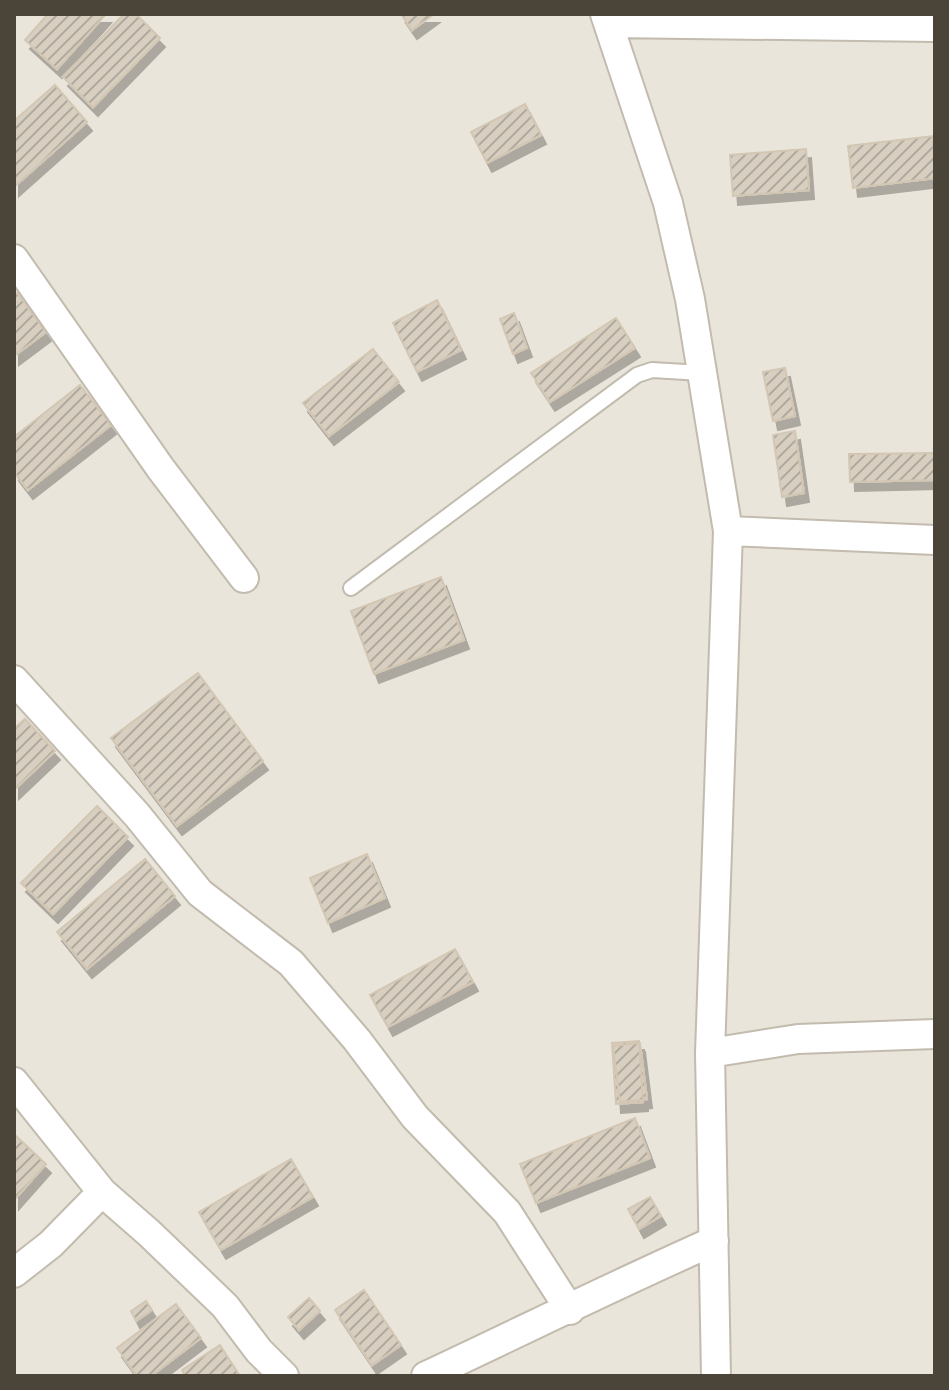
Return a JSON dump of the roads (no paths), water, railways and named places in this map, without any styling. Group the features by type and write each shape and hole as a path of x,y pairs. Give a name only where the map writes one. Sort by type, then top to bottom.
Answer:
{"street":[{"path":"716,1376 710,1053 728,531 690,299 668,203 608,18 935,27"},
{"path":"14,259 161,469 244,578"},
{"path":"728,531 935,540"},
{"path":"14,680 137,815 200,893 291,963 357,1040 415,1117 507,1212 570,1310"},
{"path":"710,1053 798,1039 935,1034"},
{"path":"14,1082 102,1192 225,1306 259,1351 284,1376"},
{"path":"14,1273 51,1244 102,1192"},
{"path":"426,1376 714,1241"}],"lane":[{"path":"351,588 637,375 652,370 702,373"}]}
